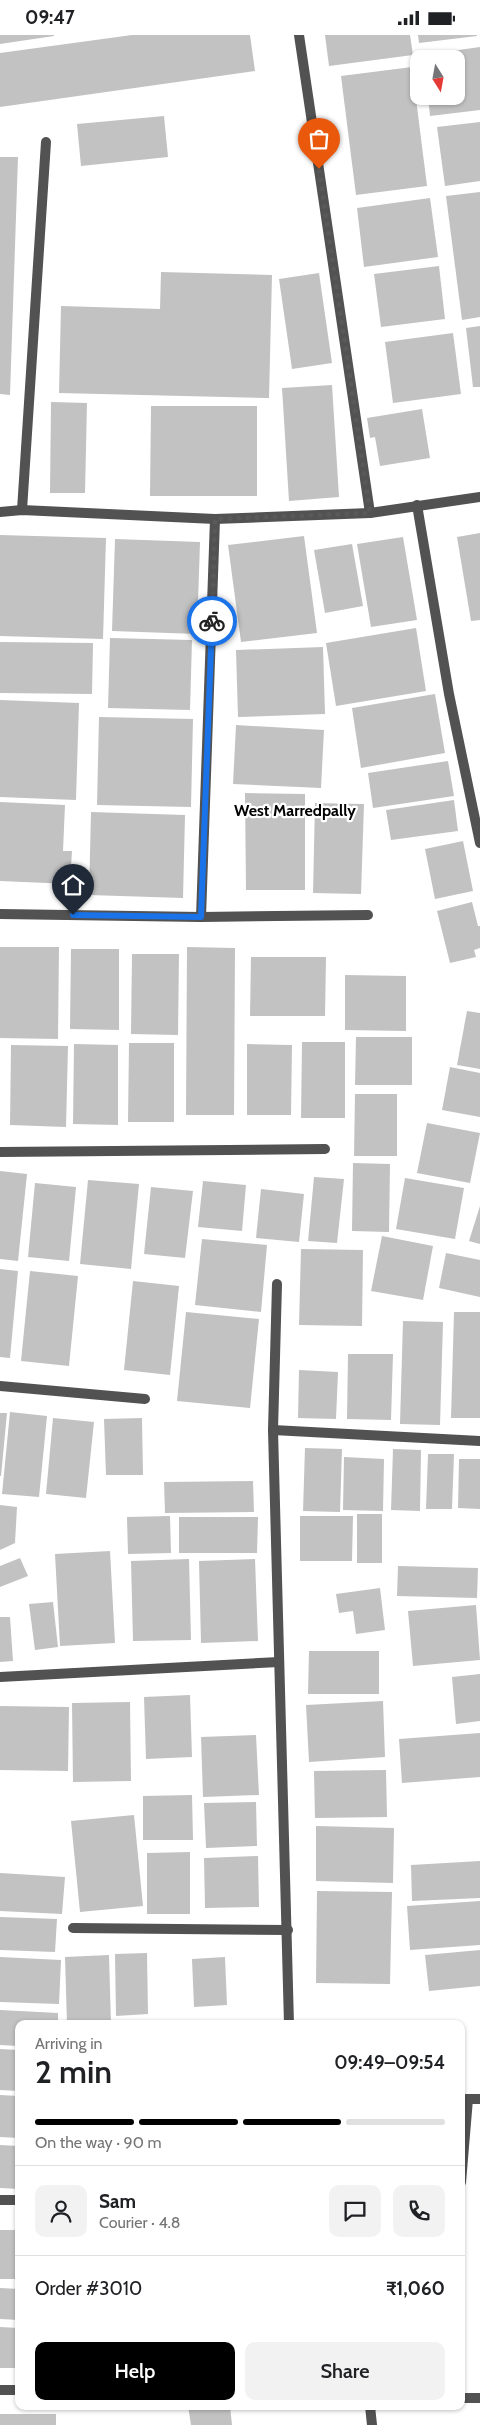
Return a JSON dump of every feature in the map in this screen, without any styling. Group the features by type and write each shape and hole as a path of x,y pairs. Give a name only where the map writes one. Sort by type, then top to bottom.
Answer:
{"street":[{"path":"299,35 370,513"},
{"path":"22,510 46,142"},
{"path":"0,511 22,510 215,519 370,513 480,497"},
{"path":"417,505 449,694 480,843"},
{"path":"201,917 215,519"},
{"path":"0,914 201,917 368,915"},
{"path":"0,1151 325,1149"},
{"path":"277,1284 273,1430 289,2020"},
{"path":"0,1386 144,1399"},
{"path":"273,1430 480,1441"},
{"path":"0,1677 278,1661"},
{"path":"73,1927 288,1930"},
{"path":"465,2099 480,2099"},
{"path":"0,2200 15,2201"},
{"path":"0,2390 15,2390"},
{"path":"465,2398 480,2398"},
{"path":"370,2410 372,2425"}],"building":[{"path":"0,35 54,35 54,36 0,44"},
{"path":"132,35 250,35 255,71 0,107 0,53"},
{"path":"325,35 410,35 412,50 410,50 410,55 329,66"},
{"path":"418,35 477,35 477,36 419,43"},
{"path":"480,47 480,110 430,116 429,105 465,105 465,50 459,50"},
{"path":"410,67 410,105 417,105 427,186 356,195 341,76"},
{"path":"164,116 168,157 81,166 77,124"},
{"path":"480,122 480,181 445,186 437,127"},
{"path":"0,157 18,157 10,395 0,394"},
{"path":"480,192 480,317 462,320 446,196"},
{"path":"430,198 438,257 364,267 357,208"},
{"path":"439,266 445,319 381,327 374,274"},
{"path":"161,272 272,275 269,398 59,393 61,306 160,309"},
{"path":"319,273 332,363 292,369 279,279"},
{"path":"480,326 480,387 473,387 466,328"},
{"path":"453,333 461,394 393,403 385,342"},
{"path":"332,385 339,497 289,501 282,388"},
{"path":"51,402 87,403 85,493 50,493"},
{"path":"151,406 257,406 257,496 150,496"},
{"path":"422,409 430,458 380,466 375,437 370,438 367,418"},
{"path":"480,533 480,620 471,621 457,537"},
{"path":"0,535 106,538 103,639 0,636"},
{"path":"304,536 317,633 241,642 228,545"},
{"path":"403,537 417,620 371,627 357,544"},
{"path":"115,539 200,542 197,634 112,631"},
{"path":"352,544 363,606 325,613 314,550"},
{"path":"416,628 426,691 336,706 326,643"},
{"path":"110,638 192,640 190,710 108,708"},
{"path":"0,642 93,643 92,694 0,693"},
{"path":"323,647 325,714 238,717 236,650"},
{"path":"435,694 445,753 361,768 352,708"},
{"path":"0,700 79,703 76,800 0,797"},
{"path":"99,717 193,719 191,807 97,805"},
{"path":"236,725 324,730 321,788 233,784"},
{"path":"448,761 454,796 373,808 368,773"},
{"path":"245,793 305,794 305,890 246,890"},
{"path":"454,800 458,831 391,840 386,810"},
{"path":"0,802 65,805 63,851 72,851 70,884 0,881"},
{"path":"315,803 364,804 361,894 313,893"},
{"path":"91,812 185,815 183,898 89,895"},
{"path":"463,841 473,891 435,899 425,849"},
{"path":"472,902 478,926 480,926 480,948 474,950 476,957 450,963 437,911"},
{"path":"0,947 59,947 58,1039 0,1038"},
{"path":"187,947 235,948 234,1115 186,1115"},
{"path":"71,949 119,949 119,1030 70,1029"},
{"path":"132,954 179,954 178,1035 131,1034"},
{"path":"251,957 326,957 325,1016 250,1016"},
{"path":"345,975 406,976 406,1031 345,1030"},
{"path":"467,1011 480,1013 480,1069 457,1065"},
{"path":"356,1037 412,1037 412,1085 355,1085"},
{"path":"302,1042 345,1042 345,1118 301,1118"},
{"path":"129,1043 174,1043 174,1122 128,1122"},
{"path":"74,1044 118,1045 118,1125 73,1124"},
{"path":"247,1044 292,1045 291,1115 247,1115"},
{"path":"11,1045 68,1046 66,1127 10,1125"},
{"path":"450,1067 480,1073 480,1117 442,1110"},
{"path":"355,1094 397,1094 397,1156 354,1156"},
{"path":"427,1123 480,1133 470,1183 417,1173"},
{"path":"353,1163 390,1164 389,1232 352,1231"},
{"path":"0,1171 27,1174 18,1261 0,1259"},
{"path":"314,1177 344,1179 337,1243 308,1241"},
{"path":"405,1178 464,1188 455,1239 396,1229"},
{"path":"88,1180 139,1184 131,1269 80,1264"},
{"path":"203,1181 246,1185 242,1231 198,1227"},
{"path":"35,1183 76,1187 69,1261 28,1257"},
{"path":"151,1187 193,1191 185,1258 144,1254"},
{"path":"261,1189 304,1194 299,1242 256,1238"},
{"path":"480,1206 480,1244 469,1241"},
{"path":"382,1236 433,1246 423,1300 371,1291"},
{"path":"202,1239 267,1245 261,1312 195,1305"},
{"path":"301,1249 363,1250 362,1326 299,1325"},
{"path":"446,1253 480,1260 480,1297 439,1288"},
{"path":"0,1269 18,1271 10,1358 0,1357"},
{"path":"30,1271 78,1276 69,1366 21,1361"},
{"path":"133,1281 179,1286 170,1375 124,1370"},
{"path":"186,1312 259,1319 250,1408 177,1401"},
{"path":"454,1312 480,1312 480,1418 451,1418"},
{"path":"403,1321 443,1322 440,1425 400,1424"},
{"path":"348,1354 393,1354 391,1420 347,1419"},
{"path":"299,1370 338,1372 336,1419 298,1418"},
{"path":"10,1412 47,1416 39,1497 2,1494"},
{"path":"0,1413 7,1413 1,1476 0,1476"},
{"path":"53,1418 94,1422 86,1498 46,1494"},
{"path":"142,1418 143,1475 106,1475 104,1419"},
{"path":"305,1448 342,1449 340,1512 303,1511"},
{"path":"393,1449 421,1450 420,1511 391,1510"},
{"path":"428,1454 454,1454 452,1509 426,1509"},
{"path":"344,1457 384,1459 383,1511 343,1510"},
{"path":"459,1459 480,1459 480,1509 458,1508"},
{"path":"253,1481 254,1512 165,1513 164,1482"},
{"path":"0,1505 17,1507 15,1543 0,1550"},
{"path":"357,1514 382,1514 382,1563 357,1563"},
{"path":"170,1516 171,1553 128,1554 127,1517"},
{"path":"300,1516 353,1516 352,1561 300,1561"},
{"path":"179,1517 258,1517 257,1553 179,1553"},
{"path":"110,1551 115,1643 60,1646 55,1554"},
{"path":"20,1558 28,1576 0,1587 0,1566"},
{"path":"189,1559 191,1640 133,1641 131,1561"},
{"path":"255,1559 258,1641 201,1643 199,1561"},
{"path":"398,1566 478,1568 477,1598 397,1596"},
{"path":"380,1588 385,1630 356,1634 353,1611 339,1613 336,1594"},
{"path":"53,1602 58,1647 35,1650 29,1604"},
{"path":"476,1605 480,1660 413,1666 408,1611"},
{"path":"0,1617 10,1617 13,1661 0,1662"},
{"path":"309,1651 379,1651 379,1694 308,1694"},
{"path":"480,1674 480,1721 456,1724 452,1677"},
{"path":"190,1695 192,1757 146,1759 144,1697"},
{"path":"383,1701 385,1757 309,1762 306,1705"},
{"path":"130,1702 131,1781 73,1782 72,1703"},
{"path":"0,1706 69,1707 68,1771 0,1770"},
{"path":"480,1733 480,1777 402,1783 399,1739"},
{"path":"256,1735 259,1795 203,1797 201,1737"},
{"path":"386,1770 387,1817 315,1818 314,1771"},
{"path":"192,1795 193,1840 143,1840 143,1796"},
{"path":"256,1802 257,1846 206,1848 204,1803"},
{"path":"134,1815 143,1906 80,1912 71,1821"},
{"path":"316,1826 394,1828 393,1883 316,1881"},
{"path":"190,1852 190,1914 147,1914 147,1853"},
{"path":"258,1856 259,1907 205,1908 204,1858"},
{"path":"480,1861 480,1898 412,1901 411,1865"},
{"path":"0,1873 65,1877 62,1914 0,1911"},
{"path":"317,1891 392,1892 390,1984 316,1983"},
{"path":"480,1901 480,1945 410,1950 407,1906"},
{"path":"0,1917 57,1919 55,1952 0,1950"},
{"path":"480,1950 480,1986 429,1991 425,1955"},
{"path":"147,1953 148,2014 116,2016 115,1954"},
{"path":"109,1955 111,2020 67,2020 65,1957"},
{"path":"0,1957 61,1960 59,2004 0,2002"},
{"path":"225,1957 227,2005 194,2007 192,1959"},
{"path":"0,2010 58,2013 58,2020 15,2020 15,2046 0,2045"},
{"path":"0,2049 15,2050 15,2091 0,2090"},
{"path":"0,2095 15,2096 15,2138 0,2137"},
{"path":"0,2145 15,2146 15,2189 0,2188"},
{"path":"0,2230 15,2230 15,2279 0,2279"},
{"path":"0,2288 15,2289 15,2320 0,2319"},
{"path":"0,2327 15,2328 15,2368 0,2368"},
{"path":"189,2410 230,2410 232,2425 191,2425"},
{"path":"0,2414 56,2414 56,2425 0,2425"}],"way so far":[{"path":"212,621 215,519 370,513 319,169"}],"district":[{"name":"West Marredpally","path":"295,810"}],"route":[{"path":"73,915 201,917 212,621"}]}
